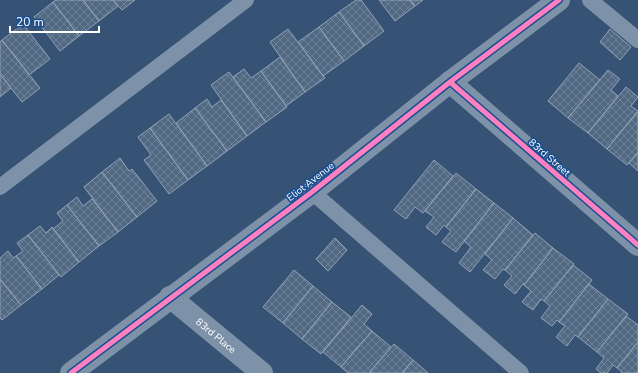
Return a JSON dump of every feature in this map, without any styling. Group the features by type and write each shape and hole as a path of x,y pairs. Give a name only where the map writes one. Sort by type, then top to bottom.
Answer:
{"street":[{"name":"Eliot Avenue","path":"71,373 170,297 312,192 450,82 559,0"},
{"name":"83rd Street","path":"450,82 638,245"},
{"name":"83rd Place","path":"170,297 262,373"}],"lane":[{"path":"0,187 246,0"},
{"path":"590,0 638,40"},
{"path":"312,192 521,373"}],"building":[{"path":"56,0 83,0 99,21 79,36 53,2"},
{"path":"83,0 113,0 118,6 99,21"},
{"path":"113,0 135,0 122,10"},
{"path":"356,0 361,0 384,31 364,46 339,12"},
{"path":"379,0 410,0 415,6 395,21"},
{"path":"410,0 423,0 415,6"},
{"path":"53,2 79,36 60,51 34,17"},
{"path":"339,12 364,46 344,61 319,27"},
{"path":"23,24 50,59 29,75 2,40"},
{"path":"319,27 344,61 323,76 298,42"},
{"path":"288,29 325,78 305,92 270,42"},
{"path":"610,29 631,47 620,60 600,42"},
{"path":"2,40 40,88 22,102 0,74 0,42"},
{"path":"280,57 305,92 286,106 261,71"},
{"path":"579,63 600,80 568,118 548,101"},
{"path":"244,69 251,78 261,71 287,107 266,122 233,77"},
{"path":"608,70 620,79 611,90 618,96 588,133 568,118"},
{"path":"229,72 266,122 247,136 211,85"},
{"path":"0,74 11,88 0,97"},
{"path":"626,87 638,97 631,106 638,111 607,149 588,133"},
{"path":"207,99 212,107 221,100 247,136 227,151 195,108"},
{"path":"195,108 227,151 207,166 176,123"},
{"path":"638,111 638,152 627,165 607,149"},
{"path":"169,114 207,166 188,180 150,128"},
{"path":"150,128 188,180 169,194 144,160 151,155 138,137"},
{"path":"638,152 638,171 629,163"},
{"path":"120,158 129,171 132,169 157,201 137,217 102,172"},
{"path":"434,160 453,176 423,213 415,207 406,219 394,210"},
{"path":"102,172 137,217 118,232 84,187"},
{"path":"456,173 476,189 446,227 444,225 436,235 426,227 434,217 425,211"},
{"path":"476,189 494,203 456,252 442,242 451,231 446,227"},
{"path":"77,197 83,206 92,199 118,232 99,246 67,205"},
{"path":"494,203 513,218 470,272 459,263 471,247 464,241"},
{"path":"67,205 99,246 79,262 53,229 63,221 57,213"},
{"path":"513,218 533,235 505,270 503,269 495,279 483,270 492,260 485,254"},
{"path":"40,226 46,233 52,227 79,262 61,277 28,235"},
{"path":"535,233 553,248 524,285 523,284 515,294 504,285 512,276 505,270"},
{"path":"28,235 59,275 42,289 16,256 23,251 17,243"},
{"path":"335,238 347,250 328,271 316,259"},
{"path":"553,248 574,264 544,301 541,299 533,310 522,302 531,291 524,285"},
{"path":"8,251 13,258 16,256 42,289 21,305 0,279 0,258"},
{"path":"573,265 592,280 559,322 557,320 552,326 541,318 550,306 544,301"},
{"path":"294,270 313,286 283,323 263,307"},
{"path":"0,279 21,305 2,320 0,318"},
{"path":"589,284 608,299 578,337 575,335 567,346 556,337 565,326 559,322"},
{"path":"313,286 332,302 302,339 283,323"},
{"path":"608,299 628,314 597,352 578,337"},
{"path":"332,302 351,317 321,354 302,339"},
{"path":"362,305 372,314 364,324 372,331 341,367 323,352"},
{"path":"626,316 638,325 638,342 617,368 613,365 607,373 601,373 596,369 604,358 597,352"},
{"path":"372,331 391,347 369,373 348,373 341,367"},
{"path":"638,342 638,373 621,373 622,372 617,368"},
{"path":"394,344 413,360 402,373 369,373"},
{"path":"413,360 428,373 402,373"}],"cycle path":[{"path":"71,373 312,192 450,82 559,0"},
{"path":"450,82 638,245"}]}
